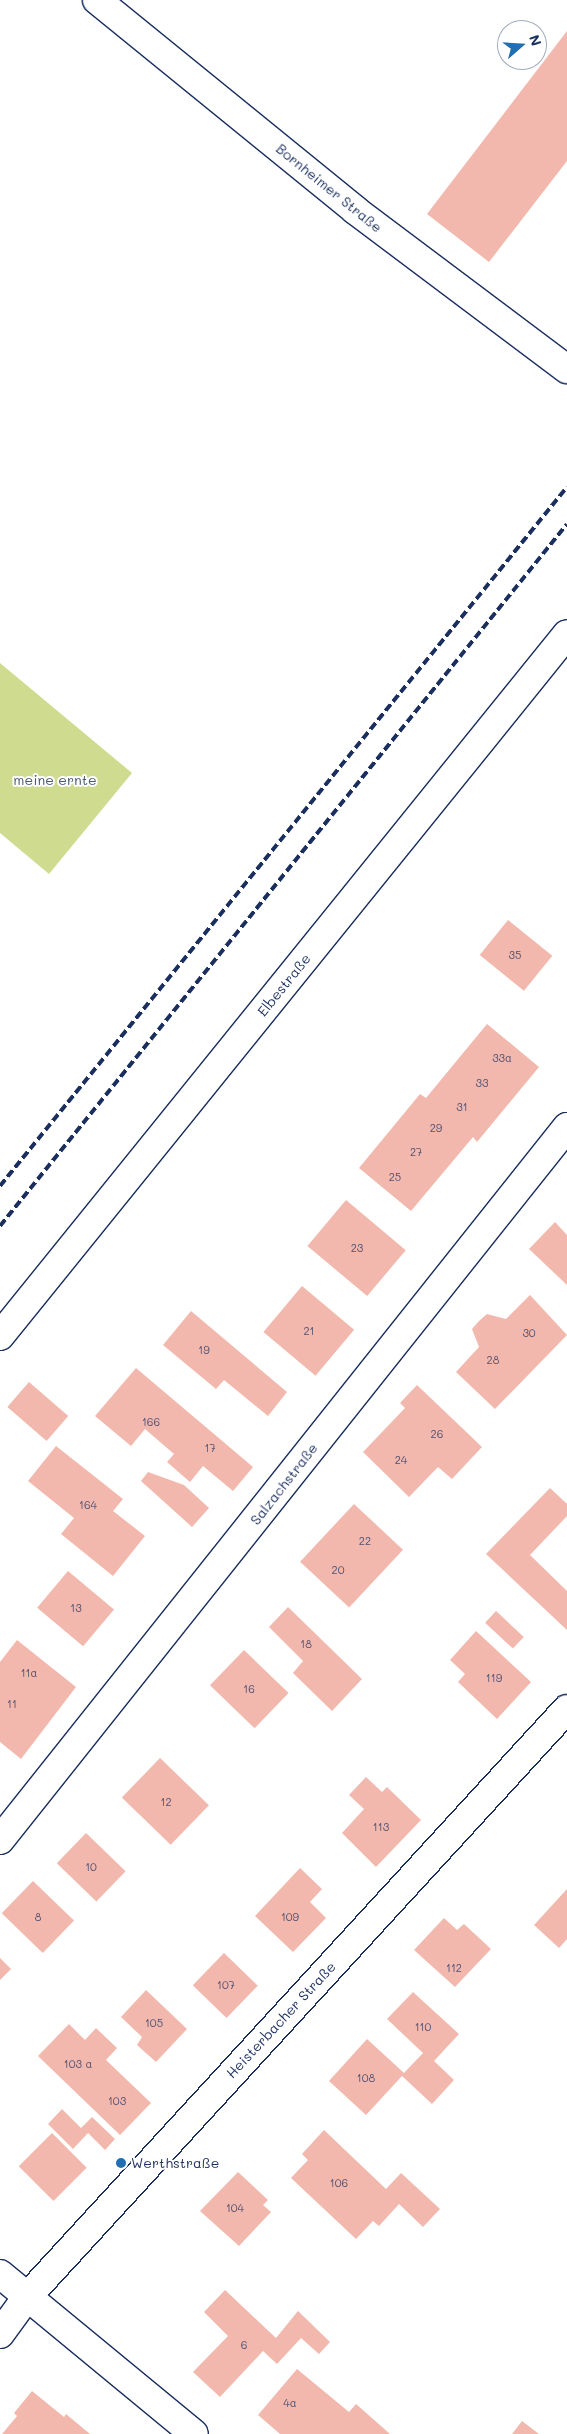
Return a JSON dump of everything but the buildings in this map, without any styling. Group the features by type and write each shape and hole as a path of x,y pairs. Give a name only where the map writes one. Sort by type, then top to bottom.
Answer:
{"street":[{"name":"Bornheimer Straße","path":"97,0 355,210 567,369"},
{"name":"Elbestraße","path":"0,1336 567,634"},
{"name":"Salzachstraße","path":"0,1840 567,1127"},
{"name":"Heisterbacher Straße","path":"0,2334 27,2297 567,1709"},
{"path":"0,2274 194,2434"}],"green space":[{"name":"meine ernte","path":"0,663 132,773 49,874 0,833"}],"railway":[{"path":"0,1186 567,487"},
{"path":"0,1226 567,524"}],"place":[{"name":"Werthstraße","path":"121,2163"}]}
